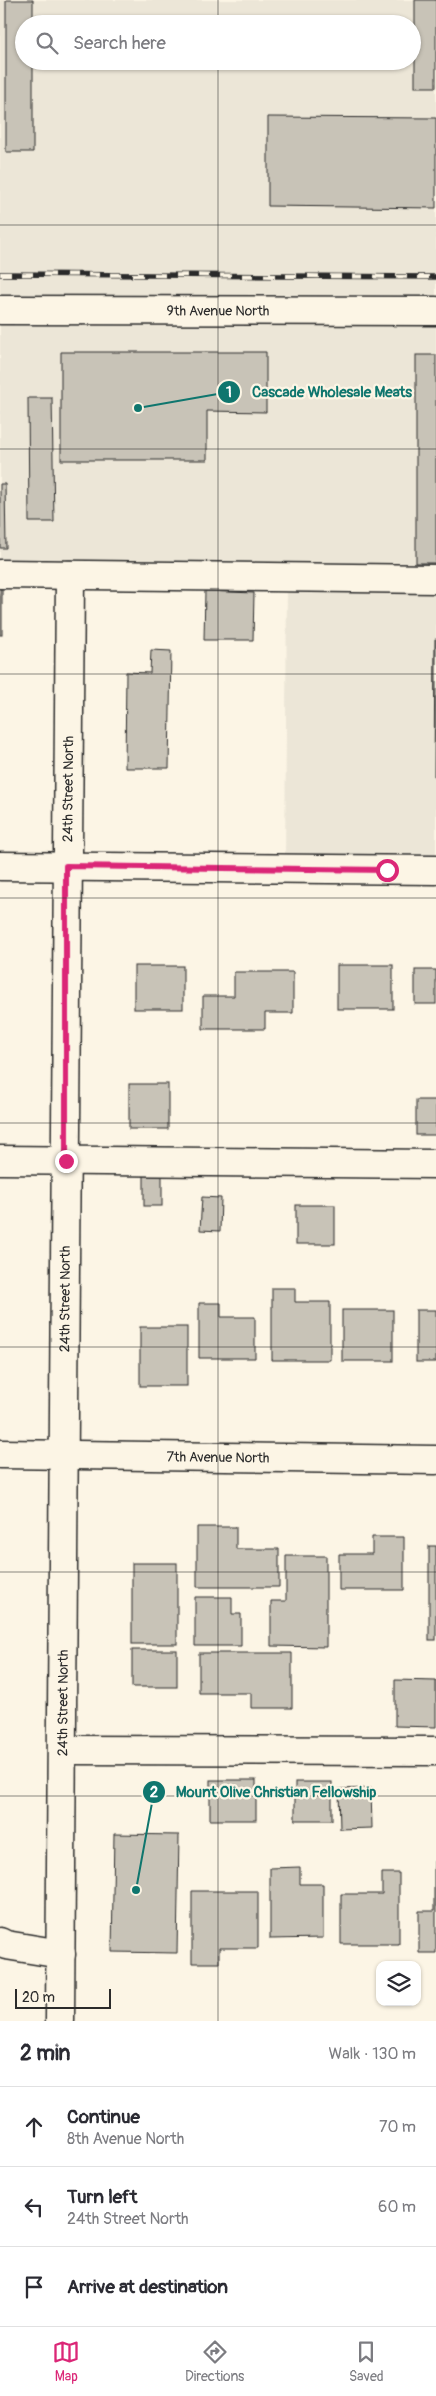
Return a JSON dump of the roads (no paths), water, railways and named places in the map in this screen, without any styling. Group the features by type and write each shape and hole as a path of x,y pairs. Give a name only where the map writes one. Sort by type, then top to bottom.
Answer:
{"street":[{"name":"9th Avenue North","path":"0,310 436,311"},
{"path":"0,574 436,579"},
{"name":"24th Street North","path":"60,2021 66,1454 66,866 70,575"},
{"path":"0,866 436,870"},
{"path":"0,1160 436,1164"},
{"name":"7th Avenue North","path":"0,1454 436,1460"},
{"path":"63,1750 436,1751"},
{"path":"0,1942 60,1954"}],"railway":[{"path":"0,274 436,277"}],"place":[{"name":"Cascade Wholesale Meats","path":"138,408"},
{"name":"Mount Olive Christian Fellowship","path":"136,1890"}]}
